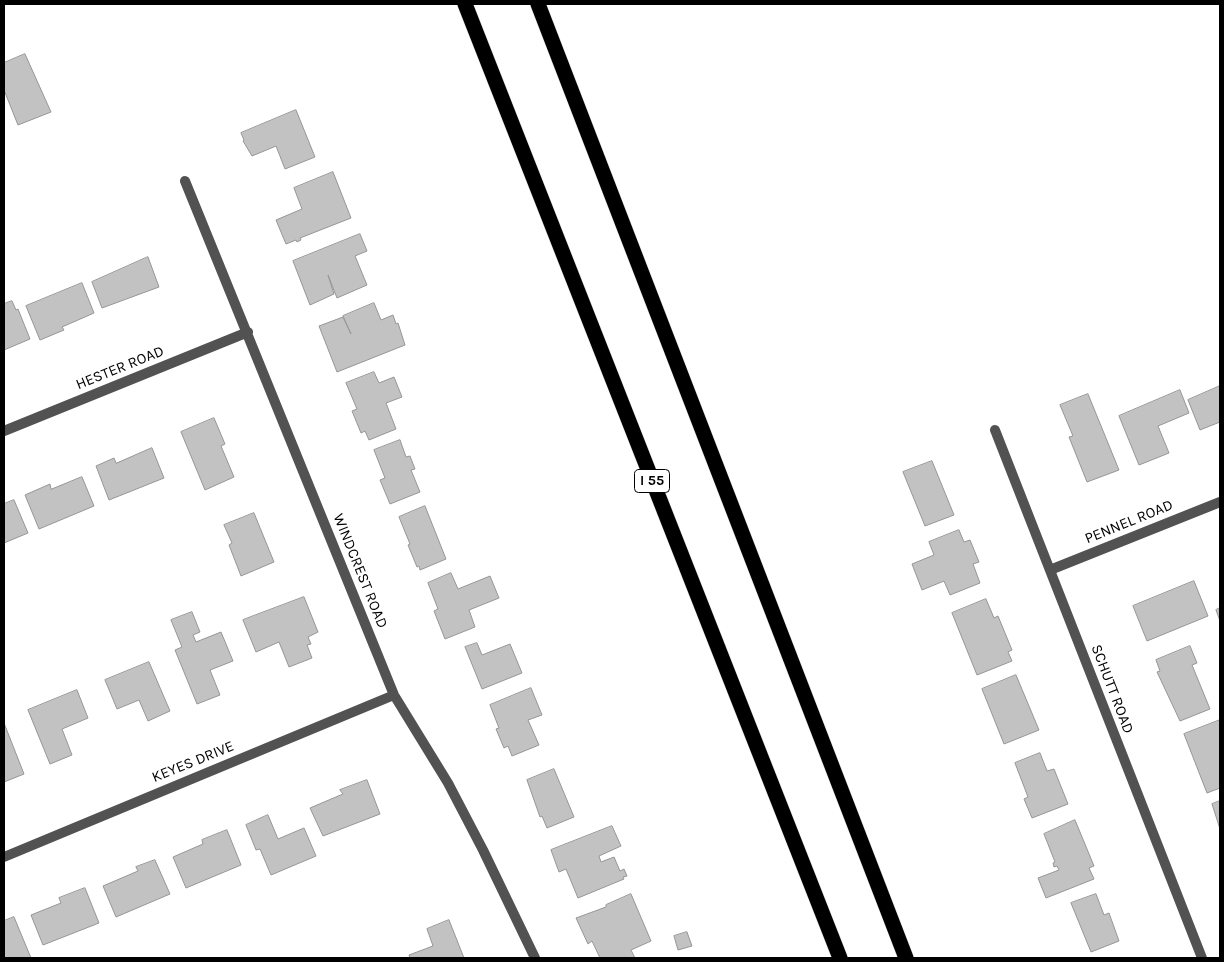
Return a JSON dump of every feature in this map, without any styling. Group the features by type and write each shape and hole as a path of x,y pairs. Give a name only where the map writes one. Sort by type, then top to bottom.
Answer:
{"highway":[{"name":"I 55","path":"464,4 840,958"},
{"path":"538,4 906,958"}],"street":[{"name":"WINDCREST ROAD","path":"184,181 248,332 394,695 448,783 483,850 535,958"},
{"name":"HESTER ROAD","path":"4,431 248,332"},
{"name":"SCHUTT ROAD","path":"995,430 1202,958"},
{"name":"PENNEL ROAD","path":"1050,570 1220,502"},
{"name":"KEYES DRIVE","path":"4,857 394,695"}],"building":[{"path":"25,54 51,112 18,125 4,90 4,63"},
{"path":"296,110 315,157 285,169 276,146 252,156 243,141 241,133"},
{"path":"333,172 351,218 300,238 301,240 297,242 296,240 286,244 276,220 302,209 294,188"},
{"path":"360,234 367,251 355,256 367,285 337,298 328,275 334,294 310,305 293,261"},
{"path":"148,257 159,287 102,308 92,282"},
{"path":"82,283 94,313 62,327 64,330 40,340 26,306"},
{"path":"12,301 16,310 18,309 30,339 4,350 4,304"},
{"path":"374,303 381,320 393,315 396,324 398,323 405,345 337,372 319,326 343,317 351,334 343,316"},
{"path":"374,372 379,383 394,377 402,397 386,403 396,429 369,440 365,431 361,433 352,411 357,409 346,383"},
{"path":"1220,386 1220,422 1200,430 1188,400"},
{"path":"1180,390 1189,413 1158,426 1169,453 1139,465 1119,416"},
{"path":"1088,394 1119,470 1087,482 1069,437 1073,436 1060,405"},
{"path":"214,418 225,444 221,446 234,477 205,490 181,432"},
{"path":"400,440 406,457 410,456 415,469 411,470 420,492 390,504 380,480 385,478 374,450"},
{"path":"152,448 164,478 109,500 96,466 114,458 116,463"},
{"path":"932,461 954,515 925,526 903,472"},
{"path":"82,477 94,506 39,529 25,495 50,484 51,489"},
{"path":"14,500 28,533 4,543 4,504"},
{"path":"425,506 446,559 420,570 408,545 410,544 399,517"},
{"path":"254,513 274,562 241,576 229,545 232,543 224,525"},
{"path":"959,530 964,542 970,540 979,562 973,564 980,583 950,595 944,581 922,590 912,564 934,555 929,542"},
{"path":"451,573 458,589 490,576 499,598 469,610 475,627 445,639 434,611 438,609 428,583"},
{"path":"1194,581 1208,616 1147,641 1133,606"},
{"path":"304,597 318,632 308,637 311,644 307,645 312,658 289,667 279,642 256,652 243,620"},
{"path":"986,599 994,618 998,616 1012,650 1008,652 1012,661 977,675 952,613"},
{"path":"1220,608 1220,621 1216,610"},
{"path":"192,612 200,632 193,635 196,642 221,632 233,661 210,670 220,695 197,704 175,650 182,647 171,620"},
{"path":"477,643 482,655 510,644 522,673 482,689 465,647"},
{"path":"1190,646 1197,663 1192,665 1210,709 1180,721 1157,672 1160,671 1156,660"},
{"path":"149,662 170,711 148,721 139,700 117,709 105,680"},
{"path":"1016,675 1039,730 1004,744 982,689"},
{"path":"531,688 542,715 528,720 539,745 512,756 508,746 504,748 496,729 499,728 490,705"},
{"path":"77,690 88,718 62,729 72,755 50,764 28,710"},
{"path":"1220,720 1220,788 1207,793 1184,734"},
{"path":"4,723 24,774 4,782"},
{"path":"1040,753 1047,771 1054,769 1068,804 1032,818 1024,799 1028,797 1015,763"},
{"path":"554,769 574,817 547,828 542,816 540,817 527,780"},
{"path":"367,780 380,814 323,836 310,808 343,794 340,790"},
{"path":"1220,801 1220,829 1212,804"},
{"path":"268,815 278,839 304,828 316,856 271,875 260,849 256,850 246,825"},
{"path":"1075,820 1094,866 1089,868 1094,879 1046,898 1038,878 1059,870 1057,866 1054,867 1053,863 1055,862 1044,834"},
{"path":"612,826 621,846 599,856 601,862 614,857 620,871 624,869 627,876 623,877 624,879 578,898 566,869 559,872 551,850"},
{"path":"227,830 241,865 186,888 173,857 203,844 202,840"},
{"path":"155,860 170,894 116,917 103,886 138,871 136,867"},
{"path":"85,888 99,923 43,945 31,915 61,903 59,898"},
{"path":"631,894 651,941 631,950 635,958 600,958 592,941 588,944 576,918 606,907 606,905"},
{"path":"1096,894 1104,915 1109,913 1119,941 1091,952 1071,903"},
{"path":"14,917 31,958 4,958 4,921"},
{"path":"449,920 464,958 410,958 409,955 433,946 427,929"},
{"path":"687,932 692,946 678,950 674,936"}]}
